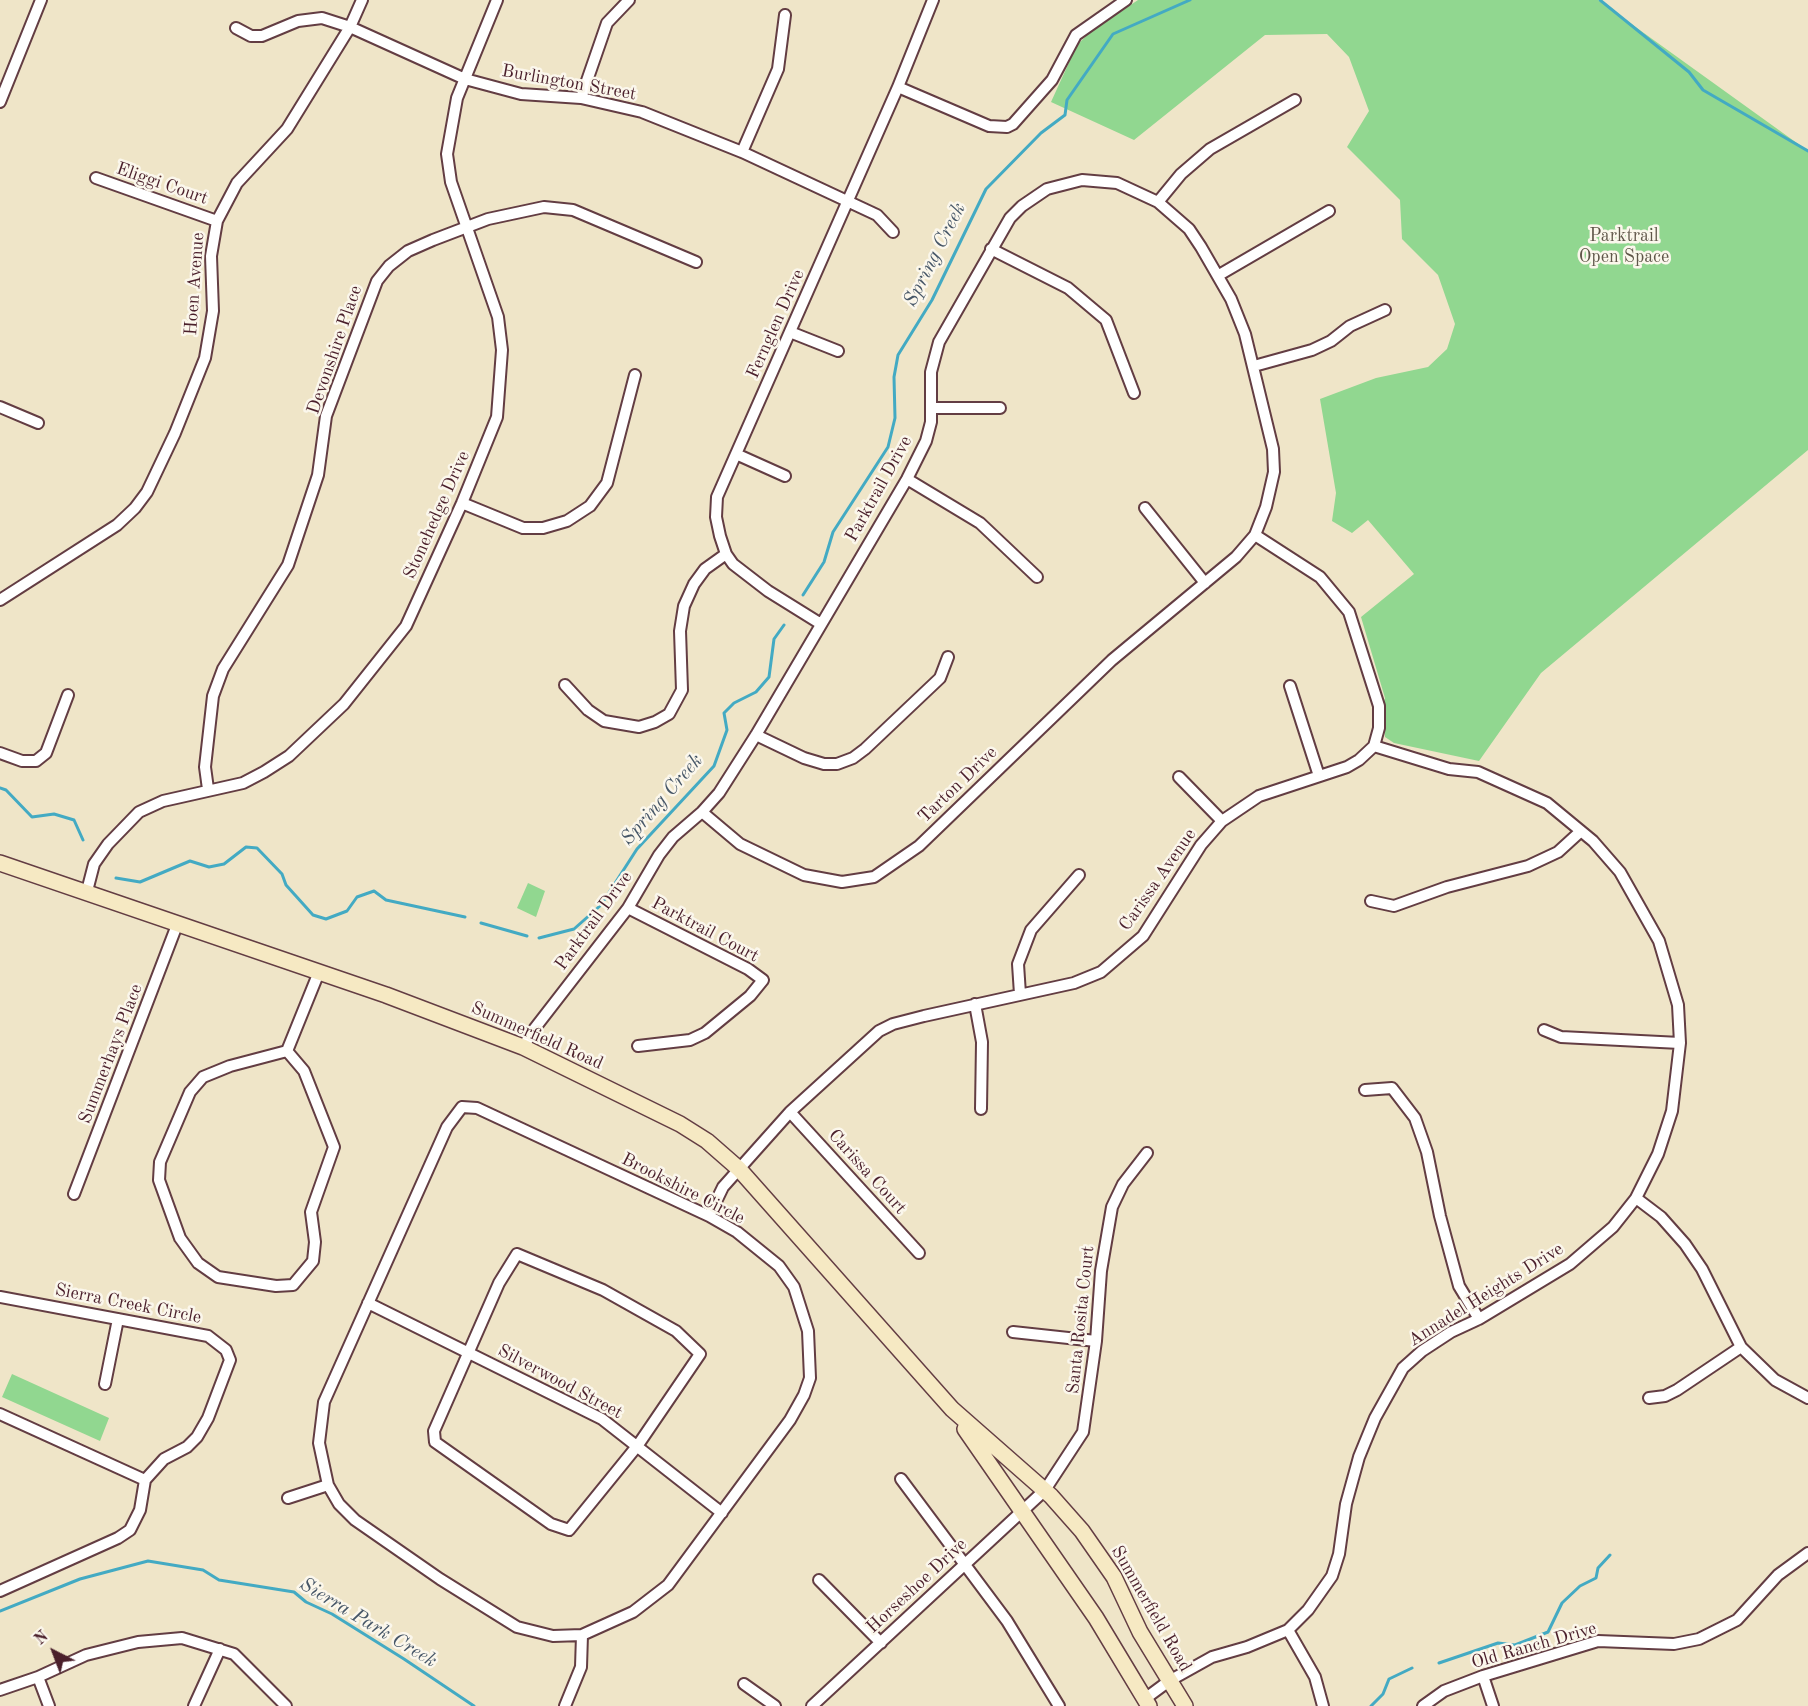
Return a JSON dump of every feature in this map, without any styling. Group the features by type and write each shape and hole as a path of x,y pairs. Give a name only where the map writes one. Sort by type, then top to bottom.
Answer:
{"street":[{"path":"0,102 41,0"},
{"name":"Hoen Avenue","path":"0,600 117,525 135,508 147,492 175,433 205,358 213,311 211,256 217,221 237,183 287,129 350,27 362,0"},
{"name":"Stonehedge Drive","path":"87,891 94,864 103,850 120,829 139,812 163,801 208,789 243,783 289,756 344,704 406,626 462,504 497,417 502,350 498,317 451,182 447,154 457,99 497,0"},
{"path":"581,98 607,23 629,0"},
{"name":"Fernglen Drive","path":"821,624 743,573 726,554 716,518 717,497 898,87 933,0"},
{"path":"898,87 989,126 1007,127 1013,124 1052,80 1077,35 1126,0"},
{"path":"742,152 778,69 785,15"},
{"name":"Burlington Street","path":"236,28 251,36 262,36 298,21 322,18 350,27 465,79 521,94 581,98 642,112 742,152 877,215 893,232"},
{"path":"1158,202 1181,174 1210,149 1295,100"},
{"name":"Eliggi Court","path":"96,178 217,221"},
{"name":"Parktrail Drive","path":"524,1047 535,1028 628,909 659,855 673,837 702,812 719,793 756,735 907,479 926,441 932,408 932,372 939,342 1010,218 1022,206 1047,189 1082,180 1117,183 1158,202 1189,229 1219,275 1245,334 1273,449 1274,472 1266,507 1255,535"},
{"name":"Devonshire Place","path":"208,789 205,767 213,696 223,669 288,565 318,476 326,416 377,281 388,266 408,251 466,228 521,210 558,207 573,210 696,262"},
{"path":"1219,275 1329,211"},
{"path":"991,249 1068,288 1106,321 1134,393"},
{"path":"1254,366 1312,350 1331,341 1350,326 1385,310"},
{"path":"790,332 838,351"},
{"path":"462,504 523,528 543,528 567,521 590,506 607,483 635,375"},
{"path":"0,407 38,423"},
{"path":"932,408 1000,408"},
{"path":"736,454 785,476"},
{"path":"907,479 980,523 1021,559 1036,577"},
{"path":"1145,508 1204,583"},
{"path":"1255,535 1320,577 1349,612 1379,706 1379,728 1374,746"},
{"name":"Tarton Drive","path":"702,812 740,844 804,875 842,882 874,877 919,846 1112,660 1236,557 1255,535"},
{"path":"565,685 588,710 604,721 639,727 669,714 682,690 680,631 684,606 694,584 705,569 726,554"},
{"path":"756,735 824,765 837,764 853,758 940,678 948,657"},
{"path":"1290,686 1319,776"},
{"path":"0,753 22,761 36,761 46,753 68,695"},
{"name":"Carissa Avenue","path":"709,1216 723,1187 790,1112 879,1031 893,1024 1074,983 1101,972 1143,936 1201,844 1222,821 1259,796 1347,767 1359,760 1374,746"},
{"name":"Annadel Heights Drive","path":"1148,1702 1169,1681 1212,1657 1247,1647 1288,1630 1308,1610 1332,1576 1359,1457 1375,1418 1403,1368 1432,1345 1570,1264 1613,1227 1636,1198 1658,1154 1672,1111 1680,1043 1678,1005 1659,941 1620,872 1581,831 1547,803 1478,772 1449,769 1374,746"},
{"path":"1179,777 1222,821"},
{"path":"1371,902 1394,906 1447,887 1528,866 1558,852 1581,831"},
{"name":"Summerfield Road","path":"0,863 320,972 524,1047 680,1124 707,1141 739,1169 952,1409 1096,1618 1148,1702"},
{"path":"1020,994 1018,964 1031,930 1079,875"},
{"name":"Parktrail Court","path":"628,909 748,969 763,980 750,996 705,1033 690,1040 638,1046"},
{"name":"Summerhays Place","path":"74,1194 177,925"},
{"path":"288,1051 320,972"},
{"path":"975,1004 982,1042 981,1109"},
{"path":"1544,1030 1561,1037 1680,1043"},
{"path":"288,1051 304,1071 334,1147 311,1212 315,1242 313,1261 293,1285 276,1286 218,1277 198,1263 180,1238 159,1180 160,1162 190,1092 203,1077 230,1066 288,1051"},
{"path":"1365,1090 1392,1088 1415,1118 1427,1152 1440,1216 1459,1286 1479,1319"},
{"name":"Brookshire Circle","path":"462,1107 477,1108 709,1216 761,1250 779,1266 794,1287 808,1331 810,1378 790,1420 668,1585 633,1612 582,1635 554,1636 517,1627 355,1520 339,1504 328,1485 319,1443 324,1402 447,1127 462,1107"},
{"name":"Carissa Court","path":"790,1112 919,1253"},
{"name":"Santa Rosita Court","path":"1045,1490 1083,1432 1096,1341 1101,1271 1112,1207 1123,1184 1147,1153"},
{"path":"1636,1198 1661,1217 1702,1269 1741,1347 1775,1380 1808,1398"},
{"path":"517,1254 603,1290 676,1331 700,1354 683,1383 638,1445 569,1530 551,1524 435,1442 434,1431 469,1352 499,1283 517,1254"},
{"name":"Sierra Creek Circle","path":"0,1297 208,1336 220,1343 230,1360 208,1418 197,1437 187,1447 164,1459 145,1480"},
{"name":"Silverwood Street","path":"368,1303 602,1419 722,1513"},
{"path":"105,1384 118,1319"},
{"path":"1013,1332 1096,1341"},
{"path":"1649,1398 1665,1396 1677,1390 1741,1347"},
{"name":"Summerfield Road","path":"952,1409 1045,1490 1082,1532 1114,1577 1140,1632 1185,1706"},
{"path":"0,1414 145,1480 140,1510 130,1530 118,1538 0,1591"},
{"path":"901,1479 1008,1622 1059,1706"},
{"path":"288,1498 328,1485"},
{"name":"Horseshoe Drive","path":"812,1706 1045,1490"},
{"name":"Old Ranch Drive","path":"1422,1706 1444,1691 1483,1676 1598,1641 1674,1644 1699,1639 1737,1620 1778,1575 1808,1553"},
{"path":"819,1580 881,1643"},
{"path":"1288,1630 1315,1677 1323,1706"},
{"path":"565,1706 581,1667 582,1635"},
{"path":"0,1690 38,1677 86,1655 138,1642 182,1638 234,1654 286,1706"},
{"path":"194,1706 220,1649"},
{"path":"1483,1676 1493,1706"},
{"path":"38,1677 49,1706"},
{"path":"744,1684 775,1706"}],"green space":[{"name":"Parktrail Open Space","path":"1138,0 1598,0 1808,151 1808,450 1541,673 1479,761 1394,743 1385,737 1383,704 1385,698 1361,617 1414,574 1368,520 1352,533 1332,521 1336,493 1320,399 1376,378 1428,367 1447,349 1455,324 1438,275 1402,239 1400,200 1347,147 1369,111 1349,57 1327,34 1265,35 1134,140 1051,102 1077,45 1089,33"},
{"path":"528,883 545,891 536,917 517,908"},
{"path":"12,1374 109,1418 100,1441 2,1397"}],"waterway":[{"name":"Spring Creek","path":"803,595 824,562 833,532 888,447 895,418 894,377 898,355 932,300 986,189 1041,133 1065,115 1067,100 1113,34 1190,0"},
{"name":"Spring Creek","path":"1600,0 1689,72 1703,90 1808,151"},
{"name":"Spring Creek","path":"539,938 574,929 601,905 637,849 714,766 727,730 724,713 734,703 756,692 769,677 774,639 784,625"},
{"name":"Spring Creek","path":"0,788 6,790 32,817 54,814 74,820 83,840"},
{"name":"Spring Creek","path":"116,878 140,882 190,861 209,867 224,864 246,847 257,848 282,874 286,885 313,915 326,919 347,911 357,897 374,891 386,900 465,917"},
{"name":"Spring Creek","path":"481,923 527,936"},
{"path":"1439,1663 1498,1643 1515,1645 1548,1632 1562,1603 1580,1586 1596,1578 1598,1568 1610,1555"},
{"name":"Sierra Park Creek","path":"0,1611 80,1579 148,1561 203,1570 219,1580 294,1592 306,1602 332,1614 404,1659 474,1706"},
{"path":"1371,1706 1383,1694 1389,1679 1412,1668"}]}
